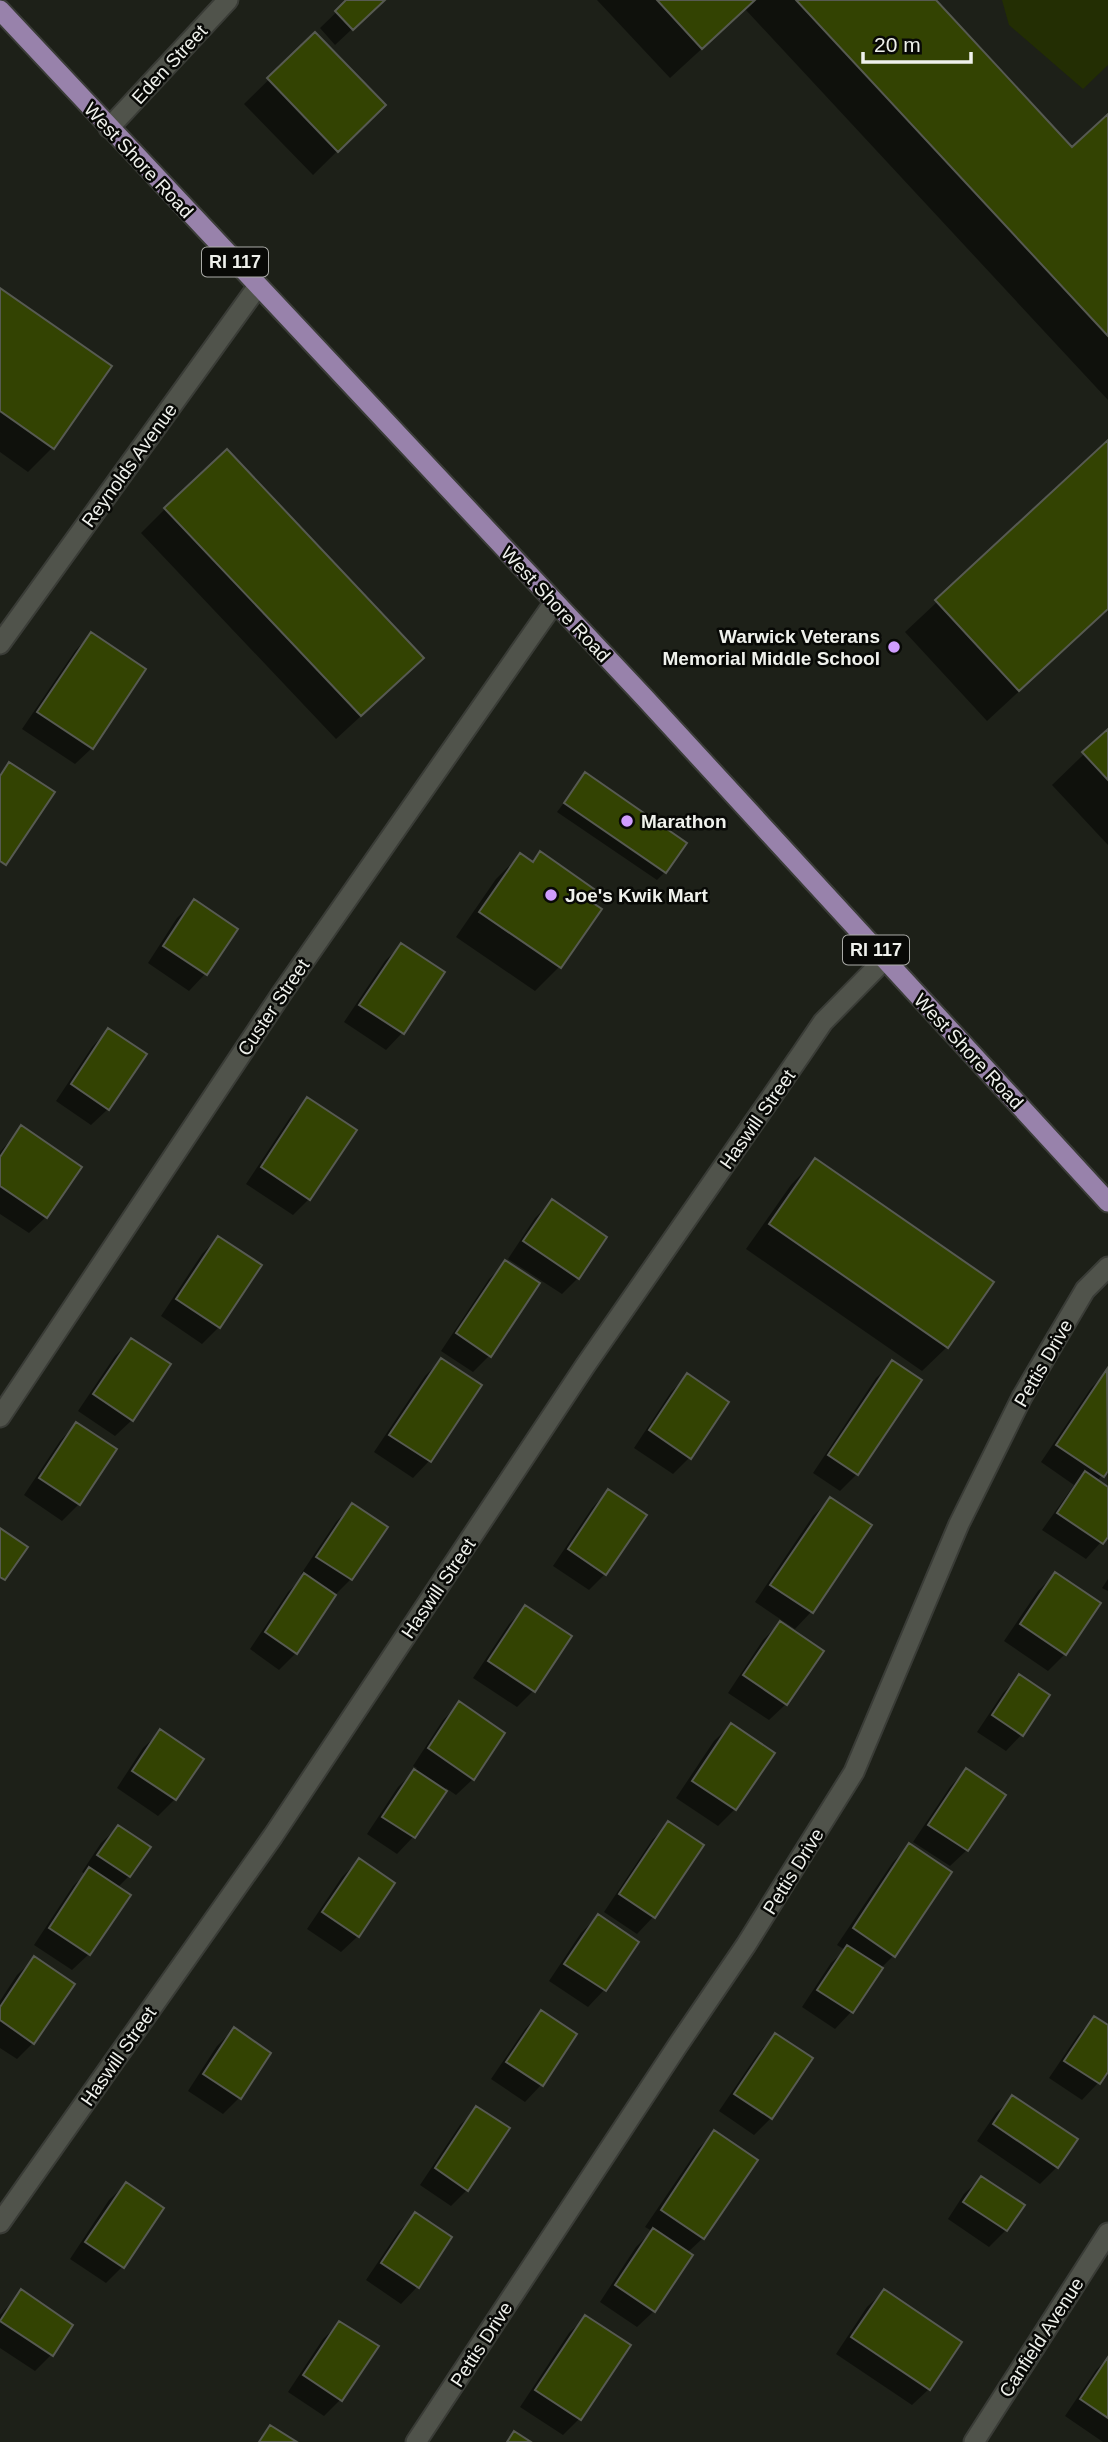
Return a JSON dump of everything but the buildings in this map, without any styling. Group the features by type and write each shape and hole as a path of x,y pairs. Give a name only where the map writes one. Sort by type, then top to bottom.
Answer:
{"main road":[{"name":"West Shore Road","path":"0,10 644,697 1108,1202"}],"street":[{"name":"Eden Street","path":"109,128 228,0"},
{"name":"Reynolds Avenue","path":"0,644 258,286"},
{"name":"Custer Street","path":"0,1417 282,993 554,603"},
{"name":"Haswill Street","path":"0,2223 273,1836 585,1367 823,1022 884,960"},
{"name":"Pettis Drive","path":"416,2442 677,2045 746,1945 854,1772 959,1524 1022,1397 1085,1290 1108,1267"},
{"name":"Canfield Avenue","path":"974,2442 1108,2233"}],"green space":[{"path":"1002,0 1108,0 1108,65 1083,89 1009,25"}],"place":[{"name":"Warwick Veterans Memorial Middle School","path":"894,647"},
{"name":"Marathon","path":"627,821"},
{"name":"Joe's Kwik Mart","path":"551,895"}]}
